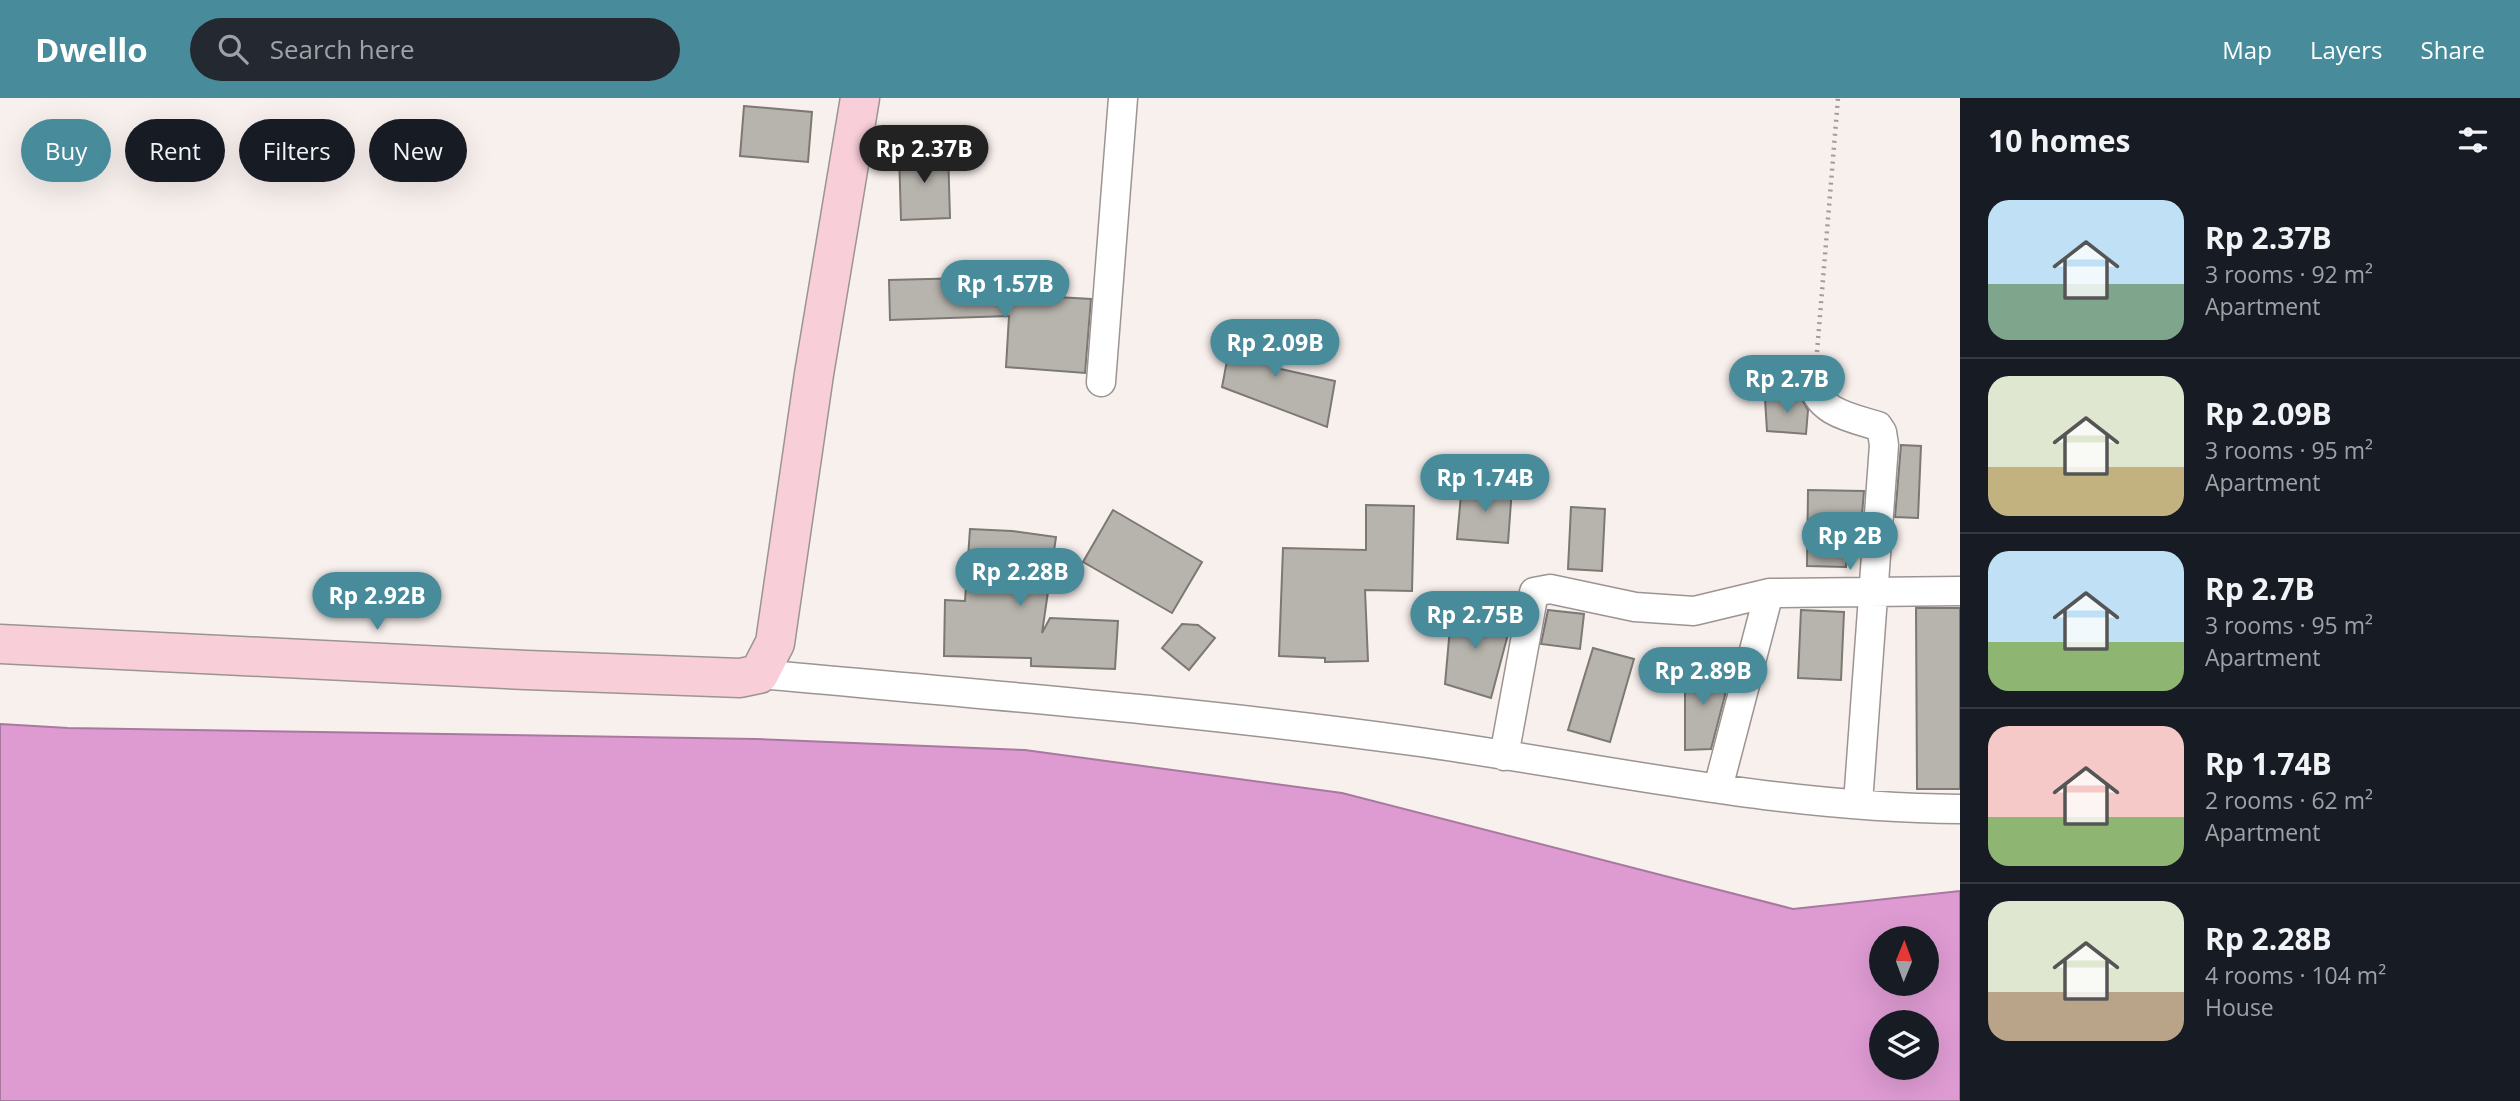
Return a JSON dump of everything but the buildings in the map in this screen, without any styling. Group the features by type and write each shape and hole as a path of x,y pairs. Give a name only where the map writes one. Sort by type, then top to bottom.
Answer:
{"main road":[{"path":"0,644 526,670 740,678 759,674 775,643 818,348 860,98"}],"street":[{"path":"1101,382 1123,98"},
{"path":"1813,380 1814,392 1828,408 1878,426 1884,445 1858,803"},
{"path":"1504,756 1534,592 1537,589 1550,589 1635,607 1694,611 1769,593 1960,591"},
{"path":"1718,788 1769,593"},
{"path":"759,674 1185,714 1413,741 1718,788 1858,803 1960,809"}],"path":[{"path":"1813,380 1821,323 1838,98"}],"shaded area":[{"path":"0,724 68,728 757,739 1025,750 1342,793 1793,909 1960,891 1960,1101 0,1101"}]}
